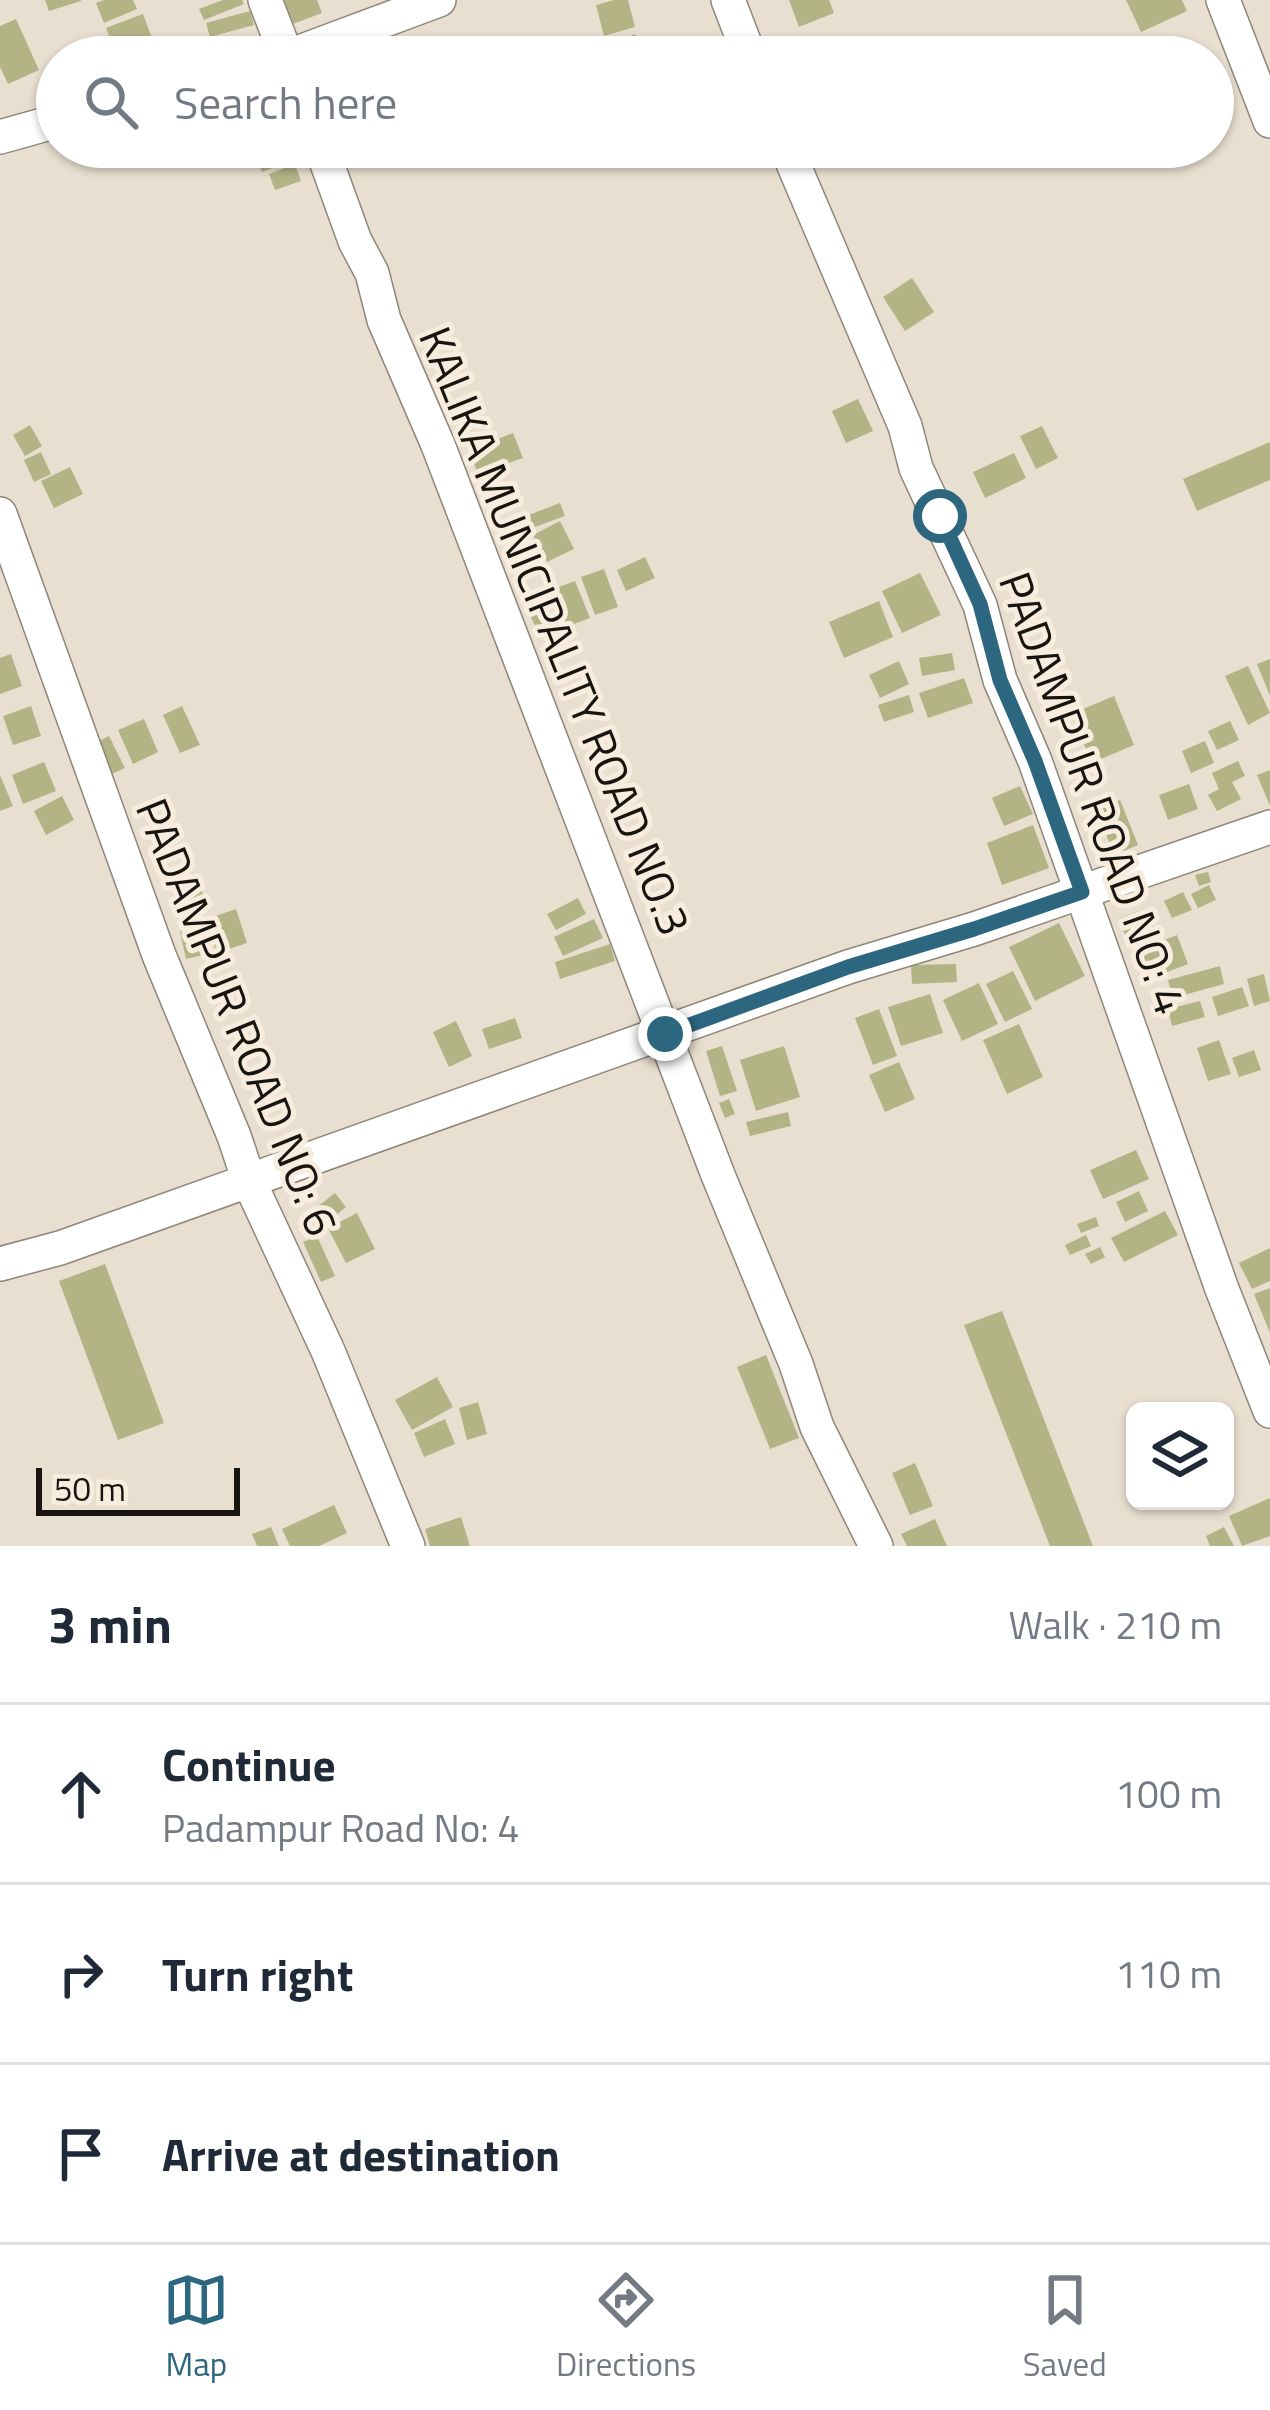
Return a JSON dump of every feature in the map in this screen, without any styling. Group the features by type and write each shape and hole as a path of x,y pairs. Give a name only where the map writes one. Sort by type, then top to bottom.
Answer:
{"street":[{"path":"265,0 279,36"},
{"path":"343,36 439,0"},
{"path":"728,0 741,36"},
{"path":"1223,0 1270,121"},
{"path":"0,137 36,128"},
{"name":"KALIKA MUNICIPALITY ROAD NO.3","path":"329,168 817,1426 876,1546"},
{"name":"PADAMPUR ROAD NO: 4","path":"795,168 905,426 916,468 980,604 1000,680 1035,761 1222,1289 1270,1411"},
{"name":"PADAMPUR ROAD NO: 6","path":"0,514 151,933 248,1181 328,1351 408,1546"},
{"path":"0,1264 60,1248 848,967 974,929 1270,827"}],"building":[{"path":"45,0 81,0 81,1 49,11"},
{"path":"133,0 137,9 104,23 96,3"},
{"path":"223,0 244,4 204,20 199,9"},
{"path":"284,0 317,0 322,13 293,24"},
{"path":"628,0 635,27 604,36 596,5"},
{"path":"789,0 829,0 834,13 799,27"},
{"path":"1126,0 1182,0 1187,11 1141,32"},
{"path":"250,11 254,25 210,36 206,23"},
{"path":"143,14 151,36 109,36 106,28"},
{"path":"16,19 36,63 36,71 8,84 0,67 0,26"},
{"path":"296,168 301,181 275,190 269,174"},
{"path":"912,278 934,312 905,331 883,297"},
{"path":"858,399 873,431 846,443 832,411"},
{"path":"30,425 42,446 25,456 13,435"},
{"path":"1042,426 1058,458 1036,469 1020,436"},
{"path":"513,433 523,458 478,474 469,450"},
{"path":"1270,442 1270,480 1197,511 1183,479"},
{"path":"41,452 51,474 34,482 24,460"},
{"path":"1014,453 1026,478 985,498 973,472"},
{"path":"70,467 83,494 54,508 41,481"},
{"path":"560,503 565,516 513,535 508,523"},
{"path":"560,521 574,549 547,562 533,535"},
{"path":"522,545 532,568 514,575 504,553"},
{"path":"645,557 655,578 626,591 617,570"},
{"path":"604,569 618,607 595,615 581,577"},
{"path":"920,573 941,615 902,633 882,591"},
{"path":"575,581 590,618 566,627 551,590"},
{"path":"537,591 555,626 539,634 522,599"},
{"path":"879,601 893,637 844,658 829,622"},
{"path":"952,653 955,670 922,676 919,658"},
{"path":"11,654 22,686 0,694 0,658"},
{"path":"1270,659 1270,696 1257,664"},
{"path":"899,661 909,684 880,698 869,675"},
{"path":"1248,666 1270,713 1248,725 1225,676"},
{"path":"964,678 973,703 928,718 919,693"},
{"path":"909,695 914,712 884,722 878,705"},
{"path":"1114,696 1134,745 1092,763 1071,714"},
{"path":"31,706 41,736 13,745 3,716"},
{"path":"182,706 200,745 180,753 163,715"},
{"path":"144,719 158,752 133,764 118,730"},
{"path":"1230,721 1239,740 1217,750 1208,731"},
{"path":"109,736 125,768 107,776 91,745"},
{"path":"1205,741 1214,763 1191,773 1182,751"},
{"path":"1238,761 1245,776 1232,782 1241,799 1217,811 1208,795 1219,789 1212,773"},
{"path":"44,762 56,791 23,804 12,775"},
{"path":"1270,770 1270,806 1257,775"},
{"path":"0,775 13,806 0,811"},
{"path":"1189,784 1198,809 1168,820 1159,795"},
{"path":"1020,786 1033,814 1004,826 992,798"},
{"path":"62,796 74,820 46,835 34,811"},
{"path":"1120,800 1138,845 1114,855 1096,809"},
{"path":"1033,825 1049,868 1002,885 987,843"},
{"path":"1208,872 1211,882 1199,886 1195,875"},
{"path":"1209,885 1216,900 1198,908 1191,894"},
{"path":"200,888 210,908 179,922 170,902"},
{"path":"1183,892 1192,910 1172,918 1164,901"},
{"path":"578,898 586,914 556,930 547,914"},
{"path":"1148,908 1156,931 1127,941 1119,918"},
{"path":"236,909 247,943 217,953 206,919"},
{"path":"594,919 603,938 563,956 554,937"},
{"path":"1059,923 1085,976 1035,1001 1009,947"},
{"path":"201,927 207,954 186,959 180,932"},
{"path":"1177,935 1188,964 1144,981 1133,952"},
{"path":"610,944 615,961 560,979 555,962"},
{"path":"956,964 957,982 912,984 911,965"},
{"path":"1220,966 1224,984 1173,998 1168,980"},
{"path":"1013,971 1032,1009 1005,1022 986,984"},
{"path":"1264,974 1270,1001 1254,1006 1247,979"},
{"path":"979,983 998,1024 962,1041 943,1000"},
{"path":"1242,987 1249,1006 1218,1016 1212,997"},
{"path":"930,994 943,1033 901,1046 888,1007"},
{"path":"1200,1001 1205,1017 1172,1026 1168,1009"},
{"path":"879,1009 897,1056 873,1065 855,1018"},
{"path":"515,1018 522,1038 489,1049 482,1029"},
{"path":"456,1021 472,1056 449,1067 433,1032"},
{"path":"1019,1024 1043,1077 1007,1094 983,1040"},
{"path":"1219,1040 1231,1074 1208,1081 1197,1048"},
{"path":"722,1046 737,1091 720,1096 706,1051"},
{"path":"784,1046 800,1097 756,1111 740,1060"},
{"path":"1254,1050 1261,1070 1239,1077 1232,1058"},
{"path":"899,1062 915,1099 885,1112 869,1075"},
{"path":"729,1099 735,1114 725,1118 719,1103"},
{"path":"788,1112 791,1126 750,1136 746,1122"},
{"path":"1136,1150 1149,1179 1103,1199 1090,1170"},
{"path":"1139,1191 1148,1211 1125,1222 1116,1202"},
{"path":"335,1193 346,1207 328,1222 316,1208"},
{"path":"1165,1211 1178,1235 1124,1262 1111,1238"},
{"path":"357,1213 375,1249 346,1263 328,1228"},
{"path":"1096,1217 1099,1226 1081,1233 1077,1224"},
{"path":"1086,1235 1091,1246 1070,1255 1065,1245"},
{"path":"317,1236 335,1276 321,1282 303,1242"},
{"path":"1100,1247 1105,1257 1091,1264 1085,1254"},
{"path":"1270,1248 1270,1281 1252,1289 1239,1263"},
{"path":"105,1264 164,1423 118,1440 59,1281"},
{"path":"1270,1288 1270,1333 1254,1294"},
{"path":"1002,1311 1093,1546 1050,1546 964,1325"},
{"path":"766,1355 799,1438 770,1449 737,1367"},
{"path":"437,1377 453,1407 412,1430 395,1400"},
{"path":"478,1402 487,1434 467,1440 459,1408"},
{"path":"445,1419 455,1444 424,1457 414,1433"},
{"path":"915,1463 933,1506 910,1515 892,1473"},
{"path":"1270,1498 1270,1536 1242,1546 1229,1516"},
{"path":"334,1505 347,1533 319,1546 290,1546 282,1529"},
{"path":"461,1517 470,1546 430,1546 425,1529"},
{"path":"935,1519 947,1546 907,1546 901,1534"},
{"path":"271,1527 279,1546 257,1546 252,1534"},
{"path":"1224,1527 1234,1546 1210,1546 1206,1536"}],"route":[{"path":"665,1034 848,967 1082,892 1000,680 980,604 940,516"}]}
